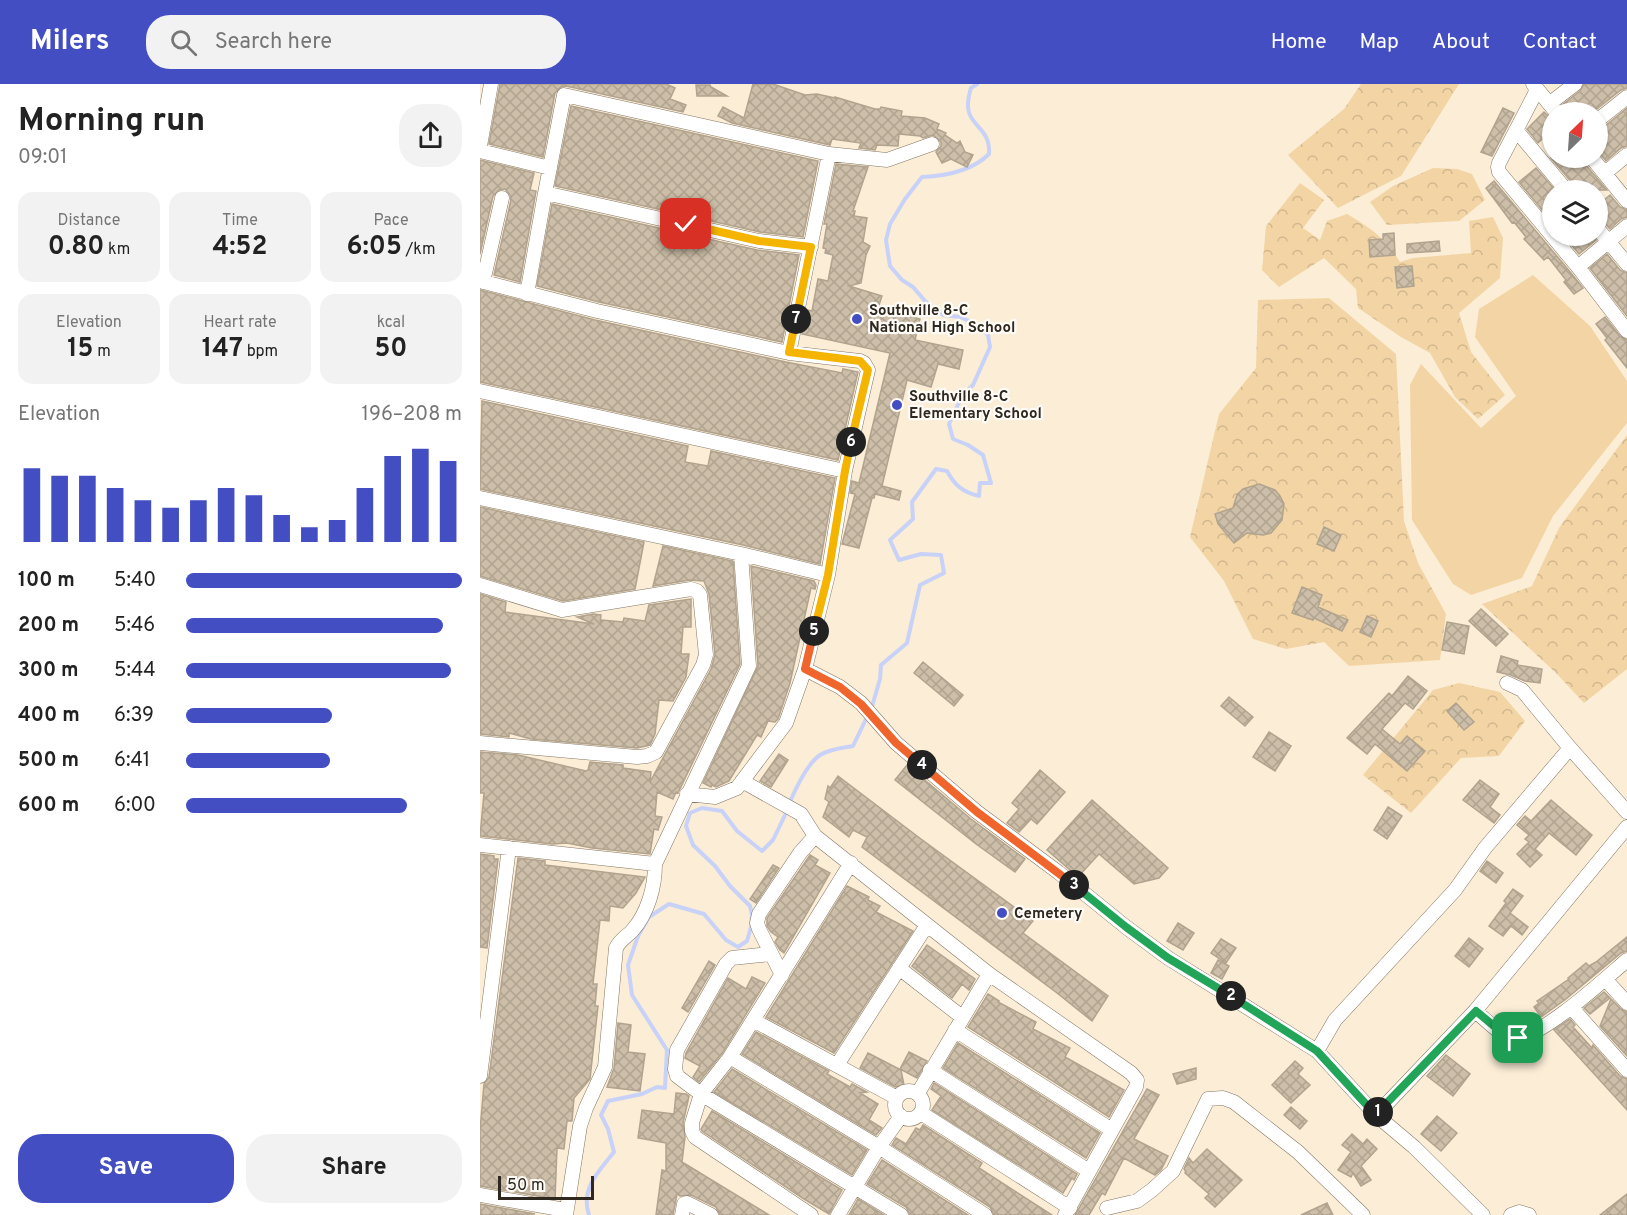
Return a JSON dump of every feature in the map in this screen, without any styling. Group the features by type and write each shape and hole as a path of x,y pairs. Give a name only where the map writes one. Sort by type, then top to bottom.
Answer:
{"street":[{"path":"480,146 491,84"},
{"path":"1558,102 1575,84"},
{"path":"1547,102 1535,87 1498,167 1499,172 1578,267 1627,331"},
{"path":"527,294 564,94 829,154 887,160 932,144"},
{"path":"1608,112 1627,97"},
{"path":"1516,130 1558,180"},
{"path":"480,151 550,168"},
{"path":"789,352 829,154"},
{"path":"1605,173 1627,155"},
{"path":"1601,168 1627,201"},
{"path":"545,193 759,241 811,247"},
{"path":"502,198 481,281 597,311 789,352 860,361 867,366 845,471 828,575 805,669 786,723 736,788 715,796 687,794"},
{"path":"1627,226 1608,242 1627,264"},
{"path":"1578,267 1603,246"},
{"path":"480,391 845,471"},
{"path":"480,498 828,575"},
{"path":"480,1195 566,1213 580,1126 605,1067 616,948 619,941 638,923 653,891 655,864 749,666 741,554"},
{"path":"480,585 562,610 691,589 700,595 706,655 703,665 656,752 647,756 480,743"},
{"path":"805,669 840,687 861,704 896,743 977,812 1058,872 1126,927 1168,958 1317,1051 1376,1115 1421,1154 1483,1215"},
{"path":"1507,683 1522,690 1627,812"},
{"path":"1317,1051 1335,1020 1455,890 1485,848 1570,748"},
{"path":"742,781 801,814 815,836 927,925 989,974 1131,1073 1137,1080 1136,1087 1068,1211 921,1113"},
{"path":"1376,1115 1476,1011 1627,827"},
{"path":"782,975 757,923 759,914 800,853 815,836"},
{"path":"480,845 655,864"},
{"path":"480,1076 509,848"},
{"path":"811,1215 695,1137 692,1123 701,1094 730,1057 851,863"},
{"path":"837,1065 927,925"},
{"path":"770,954 737,957 729,961 677,1050 675,1070 677,1076 701,1094 901,1215"},
{"path":"1476,1011 1511,1039 1532,1032 1571,1007 1627,960"},
{"path":"899,968 958,1023 1112,1130"},
{"path":"918,1093 989,974"},
{"path":"1605,979 1627,1003"},
{"path":"1571,1007 1627,1070"},
{"path":"753,1020 897,1098"},
{"path":"730,1057 879,1147 985,1215"},
{"path":"930,1070 1089,1171"},
{"path":"906,1090 918,1093 924,1102 921,1113 912,1119 901,1116 895,1108 897,1098 906,1090"},
{"path":"1107,1208 1137,1201 1173,1171 1208,1099 1223,1098 1234,1102 1298,1152 1363,1215"},
{"path":"838,1215 879,1147 901,1116"},
{"path":"682,1215 684,1204 687,1203 692,1203 711,1215"},
{"path":"1511,1215 1519,1212 1529,1215"}],"green space":[{"path":"1361,84 1459,84 1401,176 1338,208 1288,155 1344,109"},
{"path":"1433,168 1457,169 1472,174 1485,200 1459,221 1387,225 1370,202 1393,186"},
{"path":"1300,183 1324,200 1303,228 1320,240 1327,221 1347,214 1377,234 1400,262 1413,258 1471,253 1469,221 1493,217 1503,238 1500,278 1459,313 1471,352 1505,395 1478,419 1455,397 1430,353 1401,337 1358,308 1356,289 1324,258 1279,287 1262,270 1266,226"},
{"path":"1533,275 1590,326 1627,381 1627,423 1553,516 1522,578 1471,595 1453,584 1412,520 1410,385 1421,364 1481,428 1516,396 1475,337 1479,309"},
{"path":"1329,298 1396,354 1404,521 1418,563 1446,614 1440,660 1349,666 1324,642 1286,649 1253,639 1224,581 1190,537 1219,414 1256,368 1258,300"},
{"path":"1627,435 1627,669 1584,703 1556,673 1482,604 1532,586 1559,528"},
{"path":"1459,683 1500,692 1525,721 1499,756 1461,758 1411,813 1363,775 1433,690"}],"building":[{"path":"500,84 666,84 675,88 670,99 686,105 683,112 566,86 561,87 555,93 543,157 489,144"},
{"path":"753,84 773,84 805,95 835,97 875,109 881,107 902,111 901,116 925,118 939,124 937,129 946,133 945,135 957,143 960,141 965,152 973,155 967,167 951,159 942,163 936,152 941,142 933,135 923,138 899,134 898,146 877,145 875,150 859,148 861,143 832,139 830,145 732,123 718,116 723,107 744,118"},
{"path":"1584,84 1627,84 1627,88 1606,102 1566,102 1580,91"},
{"path":"696,85 710,85 727,96 697,96"},
{"path":"571,106 818,161 803,237 760,232 555,186"},
{"path":"1503,108 1514,113 1492,156 1481,152"},
{"path":"1627,108 1627,146 1608,159 1608,124"},
{"path":"1542,114 1542,139 1538,143 1527,129"},
{"path":"480,160 534,173 530,190 536,191 520,282 494,275 511,200 505,189 499,190 493,196 480,254"},
{"path":"836,164 868,167 853,211 855,211 854,216 867,218 863,242 870,246 861,283 849,286 882,296 878,308 920,319 915,340 963,350 959,369 938,364 931,387 907,380 882,486 901,491 899,500 875,494 859,548 842,544 855,494 850,493 852,481 859,483 890,353 802,334 807,310 812,311 818,279 828,281 833,255 825,253 826,249 823,248 827,224 824,224"},
{"path":"1536,168 1546,180 1542,180 1542,210 1519,182"},
{"path":"1559,168 1588,168 1599,180 1570,180"},
{"path":"1494,181 1542,239 1542,246 1548,246 1583,288 1574,294 1548,257 1544,260 1524,239 1526,237 1514,222 1512,223 1486,188"},
{"path":"1610,195 1620,207 1627,210 1627,217 1621,219 1610,229 1608,227 1608,197"},
{"path":"552,204 757,250 799,255 782,342 537,286"},
{"path":"1394,233 1395,255 1370,257 1369,240 1383,239 1383,234"},
{"path":"1439,241 1440,251 1407,253 1407,244"},
{"path":"1572,246 1589,246 1579,254"},
{"path":"1607,254 1620,270 1627,273 1627,316 1590,268"},
{"path":"1412,266 1414,286 1397,288 1395,267"},
{"path":"480,290 595,320 786,362 842,373 843,369 858,372 838,460 480,382"},
{"path":"1605,317 1620,336 1627,340 1627,368 1605,340 1607,338 1596,324"},
{"path":"482,401 688,446 685,462 708,466 711,451 835,478 820,564 743,545 480,489"},
{"path":"1259,484 1275,490 1280,496 1284,504 1282,520 1271,533 1263,535 1247,533 1234,543 1218,524 1215,514 1233,508 1237,495 1243,489"},
{"path":"480,507 644,542 635,589 563,601 480,576"},
{"path":"1324,527 1341,535 1334,551 1317,544"},
{"path":"663,546 733,561 740,664 678,793 676,792 673,799 657,792 655,816 662,817 658,830 654,829 650,854 567,843 552,844 480,836 484,793 480,793 480,752 518,755 586,771 590,762 623,765 623,768 651,772 650,782 711,669 715,655 709,594 704,581 690,580 653,586"},
{"path":"751,566 814,581 816,585 815,589 811,588 790,683 778,719 775,722 768,721 761,737 757,735 729,781 711,787 703,783 758,666"},
{"path":"1302,587 1322,595 1318,607 1348,620 1342,631 1314,618 1313,620 1292,613"},
{"path":"480,594 506,602 505,612 594,624 577,617 601,615 600,624 602,620 623,622 624,618 645,621 649,605 691,599 691,627 683,627 681,654 689,654 686,677 673,701 659,700 655,734 650,745 637,748 531,739 509,733 509,737 480,734"},
{"path":"1481,609 1508,634 1496,646 1469,621"},
{"path":"1367,616 1378,621 1371,637 1360,632"},
{"path":"1447,622 1469,626 1464,654 1442,650"},
{"path":"1501,656 1518,661 1517,665 1542,669 1540,683 1497,672"},
{"path":"923,662 963,695 954,706 914,673"},
{"path":"1408,676 1427,691 1413,709 1405,703 1382,729 1400,744 1407,736 1425,751 1407,771 1375,744 1367,754 1347,738 1389,693 1392,696"},
{"path":"1229,697 1253,717 1245,726 1221,706"},
{"path":"1456,703 1474,722 1464,730 1447,711"},
{"path":"1269,732 1291,746 1275,771 1253,757"},
{"path":"779,754 788,760 771,787 760,781"},
{"path":"907,765 971,819 1025,859 1015,872 895,780"},
{"path":"1040,770 1065,792 1037,824 1031,819 1019,832 1007,823 1019,809 1012,803"},
{"path":"838,776 1033,921 1023,933 1108,996 1092,1021 862,847 867,837 853,830 849,837 823,817 829,802 825,799 828,786 830,788"},
{"path":"1480,780 1499,794 1490,807 1500,815 1494,823 1463,800"},
{"path":"1092,800 1168,868 1159,878 1134,884 1099,854 1078,877 1047,850"},
{"path":"1551,800 1592,835 1576,855 1549,833 1535,849 1542,855 1530,867 1517,854 1529,842 1525,839 1529,835 1517,825 1525,816 1531,821"},
{"path":"1388,807 1402,816 1387,839 1374,830"},
{"path":"480,854 494,856 494,859 498,859 487,948 480,947"},
{"path":"810,855 818,860 815,865 830,873 784,953 775,942 778,937 767,926 767,918"},
{"path":"518,858 545,861 545,865 645,877 636,893 623,908 610,906 609,921 600,920 593,984 597,984 595,1006 598,1006 590,1079 574,1098 572,1121 567,1121 564,1149 557,1148 555,1199 480,1186 480,1130 484,1084 489,1077"},
{"path":"1487,861 1503,873 1496,883 1480,871"},
{"path":"773,865 779,868 756,903 750,899"},
{"path":"847,886 869,897 868,900 880,906 876,912 913,931 834,1053 766,1017"},
{"path":"1513,889 1523,896 1510,913 1528,927 1522,935 1511,926 1503,936 1489,926"},
{"path":"1178,923 1194,933 1183,950 1167,941"},
{"path":"1627,937 1627,951 1621,953 1541,1017 1534,1007 1539,1003 1537,1001 1569,979 1586,963 1589,966 1596,962"},
{"path":"1469,938 1483,949 1469,967 1455,956"},
{"path":"1221,939 1236,948 1226,963 1211,953"},
{"path":"927,945 975,979 969,990 962,984 952,998 912,966"},
{"path":"1218,960 1229,966 1222,979 1211,973"},
{"path":"709,961 715,965 688,1012 682,1008"},
{"path":"752,977 765,983 723,1052 699,1082 693,1077 700,1066 685,1058 686,1053 728,978 746,989"},
{"path":"1604,992 1610,998 1590,1014 1584,1008"},
{"path":"988,994 998,1002 1036,1022 1033,1029 1070,1048 1065,1057 1124,1090 1109,1117 968,1027"},
{"path":"1611,999 1627,1012 1627,1056 1600,1026"},
{"path":"1570,1019 1575,1025 1573,1027 1592,1048 1593,1045 1620,1076 1627,1079 1627,1110 1554,1030"},
{"path":"618,1023 631,1025 628,1052 645,1054 640,1091 607,1087 614,1068"},
{"path":"756,1032 829,1071 827,1074 850,1087 852,1084 867,1092 860,1093 878,1104 869,1120 882,1128 876,1135 742,1054"},
{"path":"958,1043 1100,1133 1086,1158 943,1068"},
{"path":"909,1052 927,1061 917,1078 900,1069"},
{"path":"868,1053 901,1070 904,1085 895,1087 860,1068"},
{"path":"1446,1055 1470,1074 1453,1096 1427,1076"},
{"path":"1295,1061 1303,1068 1298,1074 1310,1085 1291,1103 1272,1085"},
{"path":"1196,1068 1196,1079 1177,1084 1173,1074"},
{"path":"732,1069 867,1150 852,1175 714,1092"},
{"path":"934,1083 1077,1174 1074,1180 1072,1178 1063,1193 932,1110 941,1096 931,1089"},
{"path":"1147,1089 1159,1095 1134,1139 1168,1156 1161,1170 1155,1175 1124,1158 1105,1195 1102,1193 1089,1215 1075,1215"},
{"path":"676,1093 689,1096 683,1123 685,1137 682,1162 769,1215 720,1215 716,1207 691,1195 677,1194 673,1215 656,1215 662,1170 666,1171 666,1143 638,1138 642,1110 674,1114"},
{"path":"1291,1107 1307,1121 1300,1129 1284,1115"},
{"path":"712,1111 842,1190 829,1214 702,1131"},
{"path":"1437,1116 1457,1133 1441,1151 1421,1134"},
{"path":"923,1125 982,1163 979,1168 1052,1215 994,1215 990,1207 892,1145 896,1138 906,1144 916,1128 920,1130"},
{"path":"1352,1134 1363,1144 1367,1139 1377,1149 1361,1166 1371,1180 1361,1186 1353,1173 1351,1177 1338,1170 1351,1152 1342,1145"},
{"path":"1207,1149 1242,1180 1215,1207 1205,1198 1209,1194 1185,1173 1184,1169 1189,1158 1193,1163"},
{"path":"882,1160 968,1215 910,1215 906,1207 867,1184"},
{"path":"1627,1194 1627,1215 1600,1215"},
{"path":"858,1199 884,1215 849,1215"},
{"path":"1327,1203 1333,1215 1301,1215"},
{"path":"480,1204 535,1214 480,1215"}],"waterway":[{"path":"871,710 880,679 881,665 907,643 920,585 944,573 941,555 921,554 899,560 890,540 913,519 912,502 936,469 947,471 960,488 979,496 980,483 991,483 983,455 953,439 949,424 962,396 973,385 990,347 988,335 978,325 960,317 943,315 925,301 913,287 902,280 890,266 886,240 890,224 922,177 958,172 975,165 989,154 985,136 969,111 968,101 971,88 977,84"},
{"path":"789,804 802,777 815,759 828,751 853,746 867,717"},
{"path":"589,1215 587,1197 592,1181 614,1152 608,1129 601,1115 608,1101 642,1094 657,1087 665,1088 667,1050 632,995 628,965 638,936 649,917 669,904 704,914 726,940 738,947 747,941 751,927 750,906 693,845 686,826 690,813 702,808 722,811 737,831 762,851 773,840 787,811"}],"place":[{"name":"Southville 8-C National High School","path":"857,319"},
{"name":"Southville 8-C Elementary School","path":"897,405"},
{"name":"Cemetery","path":"1002,913"}],"route":[{"path":"686,224 759,241 811,247 789,352 860,361 867,366 845,471 828,575 805,669 840,687 861,704 896,743 977,812 1058,872 1126,927 1168,958 1317,1051 1376,1115 1476,1011 1507,1037 1518,1038"}]}
